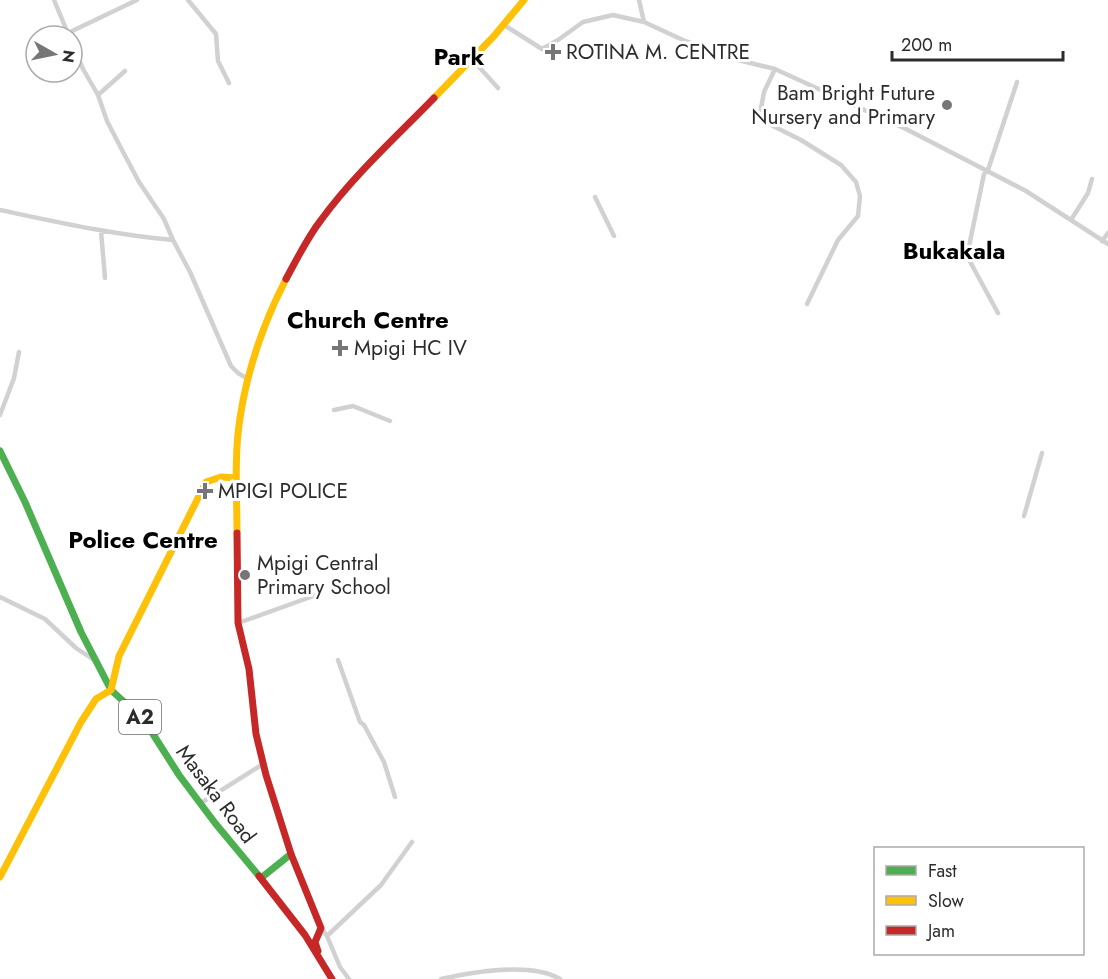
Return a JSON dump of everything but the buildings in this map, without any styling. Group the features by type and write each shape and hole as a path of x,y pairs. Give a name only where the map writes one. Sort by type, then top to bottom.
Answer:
{"main road":[{"path":"321,959 315,942 321,928 291,854 263,764 256,734 249,669 238,622 236,478 240,419 248,379 275,301 304,246 321,220 349,186 504,26 524,0"},
{"name":"Masaka Road","path":"0,451 95,661 111,690 144,720 173,766 215,824 305,934 321,959"},
{"path":"0,877 81,722 96,699 111,690 119,656 206,482 221,477 236,478"},
{"path":"261,878 291,854"},
{"name":"A2","path":"321,959 332,979"}],"street":[{"path":"54,0 64,24"},
{"path":"84,27 137,0"},
{"path":"188,0 216,34 218,61 229,83"},
{"path":"639,0 644,22"},
{"path":"504,26 542,49 583,22 613,15 644,22 683,40 738,60 775,69 906,129 939,148 988,170 1026,191 1108,244"},
{"path":"472,59 498,88"},
{"path":"775,69 764,92 759,119 801,140 842,165 856,182 860,196 858,216 838,240 807,304"},
{"path":"84,71 139,182 164,219 231,366 238,374 248,379"},
{"path":"98,95 125,71"},
{"path":"998,313 967,256 984,174 988,170 1017,82"},
{"path":"1071,220 1088,193 1092,179"},
{"path":"595,197 614,236"},
{"path":"0,210 101,231 173,240"},
{"path":"101,231 105,278"},
{"path":"1102,241 1108,233"},
{"path":"0,415 14,378 19,352"},
{"path":"334,410 353,406 390,421"},
{"path":"1024,516 1042,453"},
{"path":"238,622 319,594"},
{"path":"0,597 45,619 76,648 95,661"},
{"path":"338,660 360,722 364,725 384,762 395,797"},
{"path":"201,803 263,764"},
{"path":"327,936 381,885 412,842"},
{"path":"321,928 327,936 340,967 349,979"},
{"path":"441,979 470,974 523,970 548,973 560,979"}],"traffic: fast":[{"path":"0,451 25,502 81,632 111,690 144,720 179,775 259,876"},
{"path":"261,878 291,854"}],"traffic: slow":[{"path":"434,98 494,36 524,0"},
{"path":"237,533 237,447 243,400 257,347 286,279"},
{"path":"0,877 81,722 96,699 111,690 119,656 206,482 221,477 236,478"}],"traffic: jam":[{"path":"286,279 311,234 347,187 434,98"},
{"path":"237,533 238,623 249,669 256,734 266,775 291,854 321,928 315,942 318,951"},
{"path":"259,876 305,935 332,979"}],"place":[{"name":"ROTINA M. CENTRE","path":"553,52"},
{"name":"Bam Bright Future Nursery and Primary","path":"947,105"},
{"name":"Mpigi HC IV","path":"340,348"},
{"name":"MPIGI POLICE","path":"205,491"},
{"name":"Mpigi Central Primary School","path":"245,575"}],"district":[{"name":"Park","path":"459,56"},
{"name":"Bukakala","path":"954,250"},
{"name":"Church Centre","path":"368,319"},
{"name":"Police Centre","path":"143,539"}]}
